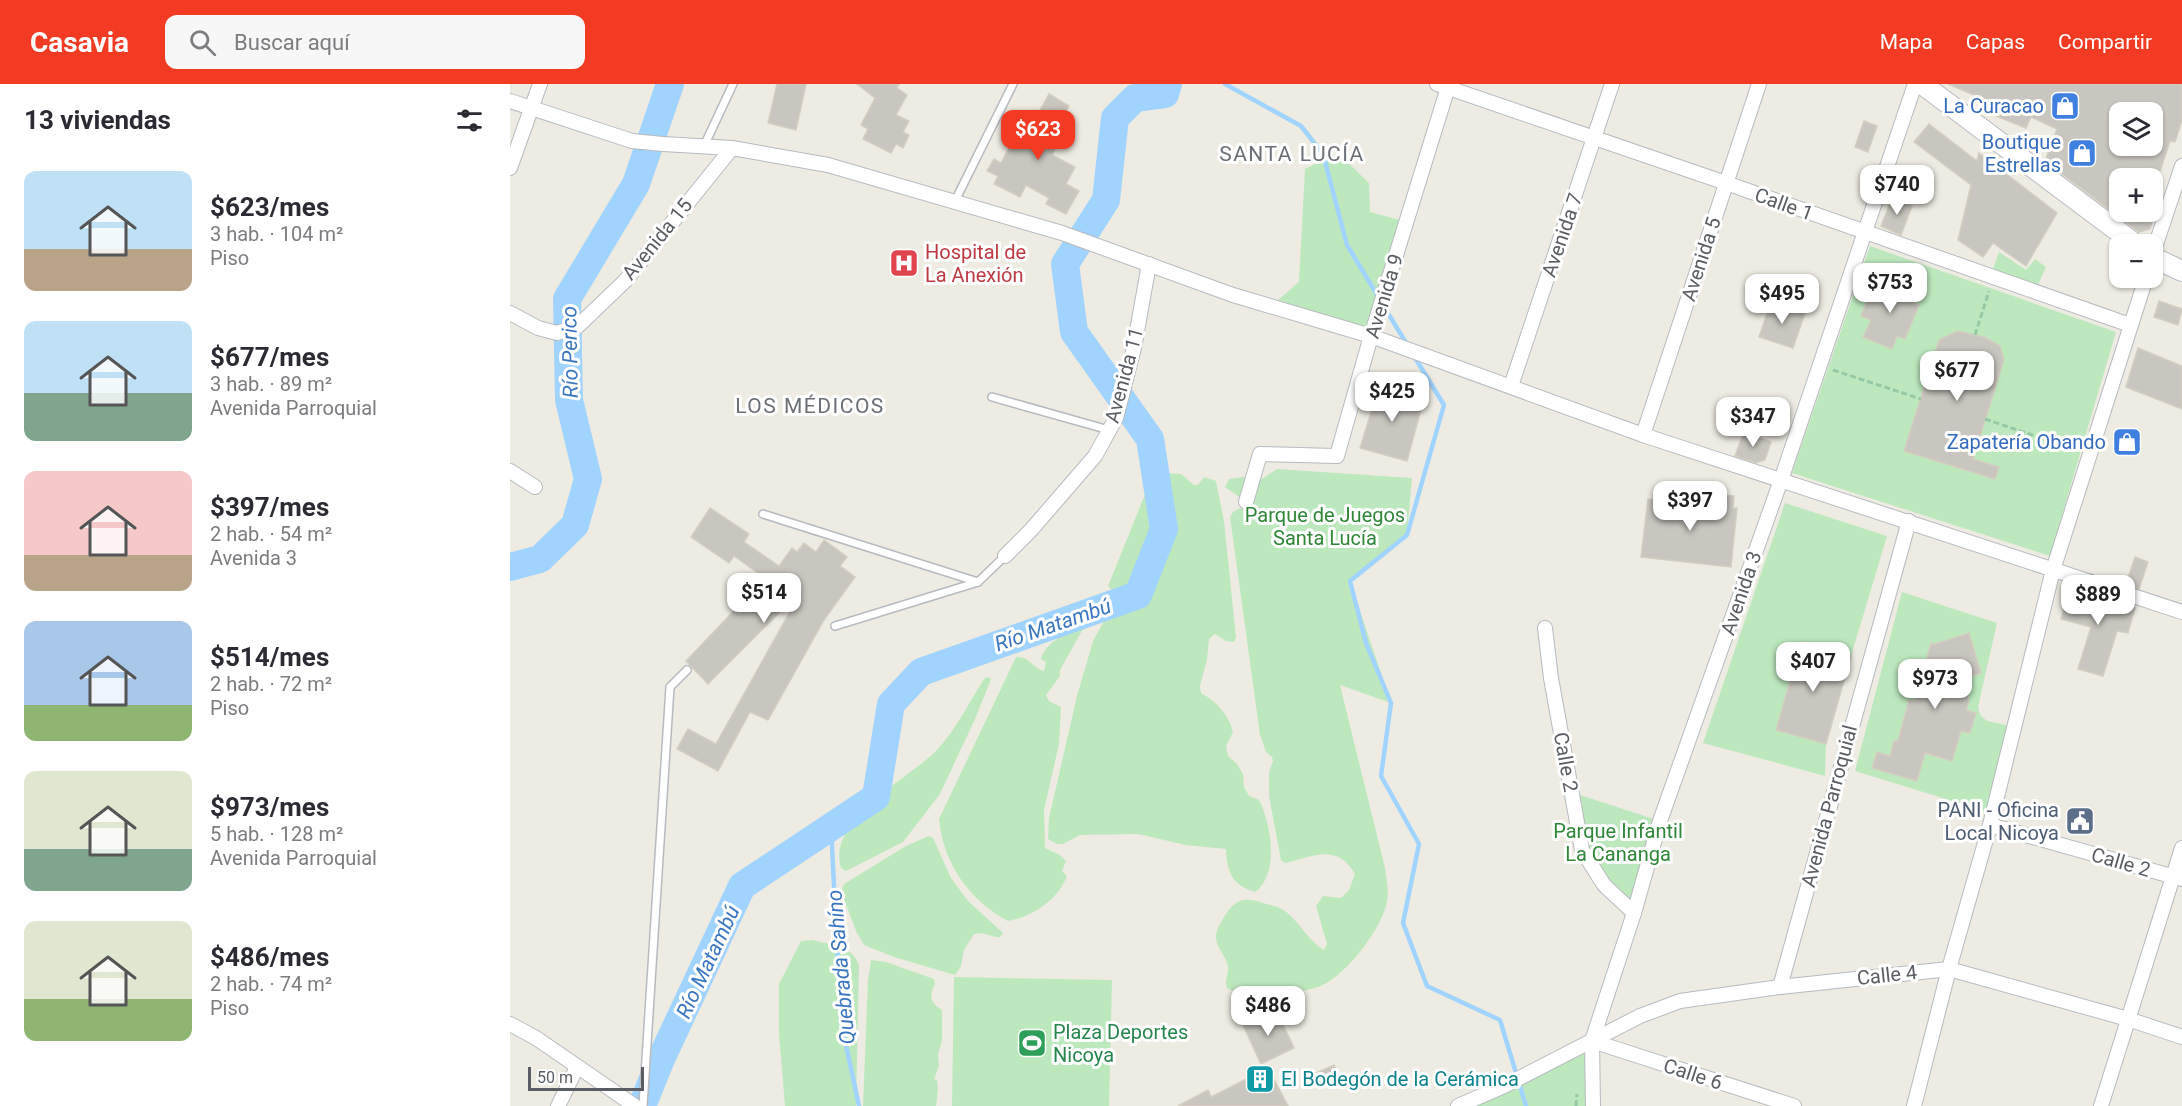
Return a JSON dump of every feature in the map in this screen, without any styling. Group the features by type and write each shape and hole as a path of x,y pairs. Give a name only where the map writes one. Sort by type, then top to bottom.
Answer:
{"main road":[{"path":"1922,84 2122,234"},
{"path":"2163,262 2182,271"}],"street":[{"path":"510,168 540,84"},
{"name":"Avenida 7","path":"1510,386 1612,84"},
{"name":"Avenida 5","path":"1643,435 1759,84"},
{"name":"Avenida 3","path":"1593,1106 1592,1041 1634,913 1660,821 1781,480 1915,84"},
{"name":"Calle 1","path":"1445,85 2130,325"},
{"name":"Avenida 9","path":"1246,502 1260,454 1337,456 1445,85"},
{"path":"510,101 632,141 732,148 828,165 1062,233 1233,295 1371,336 1643,435 2182,612"},
{"name":"Avenida 15","path":"510,313 538,328 558,333 578,326 625,281 732,148"},
{"path":"2160,234 2182,166"},
{"name":"Avenida 11","path":"1005,556 1031,530 1095,456 1113,424 1134,348 1149,264"},
{"path":"1914,1106 1949,969 1990,825 2053,570 2143,288"},
{"path":"510,471 535,487"},
{"name":"Avenida Parroquial","path":"1780,987 1909,521"},
{"name":"Calle 2","path":"1545,628 1551,678 1582,850 1604,885 1634,913"},
{"name":"Calle 2","path":"1990,825 2177,878"},
{"path":"2101,1106 2128,1019 2177,878 2182,848"},
{"name":"Calle 4","path":"1458,1106 1504,1086 1640,1016 1680,1001 1780,987 1949,969 2128,1019 2182,1037"},
{"path":"510,1023 536,1038 635,1106"},
{"name":"Calle 6","path":"1592,1041 1794,1106"},
{"path":"558,1106 577,1067"}],"lane":[{"path":"704,146 733,84"},
{"path":"955,201 1013,84"},
{"path":"992,397 1113,424"},
{"path":"763,514 978,582"},
{"path":"835,626 978,582 1005,556"},
{"path":"643,1106 670,687 687,670"}],"path":[{"path":"1974,335 1994,278"},
{"path":"1820,366 1921,399"},
{"path":"1985,420 2090,454"},
{"path":"1576,1106 1577,1094"}],"green space":[{"path":"1338,153 1369,183 1370,212 1407,222 1372,330 1278,300 1299,282 1305,169"},
{"path":"1870,246 2116,332 2050,556 1792,473","holes":["1957,331 1984,337 2004,360 1973,459 1999,467 1995,479 1905,451 1939,340"]},
{"path":"1999,252 2026,270 2035,259 2046,267 2038,285 1993,269"},
{"name":"Parque de Juegos Santa Lucía","path":"1277,469 1412,478 1407,535 1350,581 1391,703 1340,685 1385,868 1388,889 1387,904 1369,940 1334,978 1312,989 1280,996 1253,997 1227,988 1228,966 1217,944 1216,936 1218,928 1231,908 1244,900 1278,907 1290,915 1313,942 1324,950 1327,944 1316,906 1323,896 1341,898 1349,890 1355,874 1348,864 1332,855 1314,855 1285,863 1281,860 1269,796 1269,772 1273,761 1266,752 1260,735 1230,517 1233,512 1246,505 1244,500 1225,487 1229,479 1243,477 1262,479"},
{"path":"1181,474 1194,485 1198,485 1204,477 1216,481 1224,521 1236,637 1234,642 1226,641 1215,634 1209,639 1200,686 1201,693 1212,700 1229,720 1233,732 1226,746 1228,756 1243,774 1244,787 1249,796 1259,800 1267,822 1271,848 1268,873 1263,884 1255,892 1240,885 1232,876 1226,849 1186,845 1138,834 1080,835 1063,844 1057,844 1048,839 1049,818 1077,696 1093,641 1110,610 1115,593 1108,586 1150,482 1154,475"},
{"path":"1785,503 1887,536 1851,656 1801,642 1776,729 1826,744 1825,776 1703,743"},
{"path":"1902,592 1997,623 1978,707 1980,715 1987,721 2011,726 1988,812 1855,771","holes":["1931,643 1952,648 1981,673 1962,679 1969,701 1966,710 1976,713 1970,733 1961,731 1952,761 1916,751 1917,780 1872,768 1877,752 1890,756 1894,741 1898,741 1909,700 1915,701"]},
{"path":"1079,627 1083,629 1060,670 1060,676 1046,695 1049,701 1061,707 1059,744 1044,810 1045,848 1060,855 1066,861 1062,871 1067,876 1051,900 1026,916 1008,921 981,902 960,879 946,851 939,819 1016,657 1025,658 1044,671 1046,662 1041,659 1046,649 1068,632"},
{"path":"988,677 991,679 975,719 940,794 903,842 846,871 841,868 840,850 846,834 857,818 872,802 935,752 955,726 984,679"},
{"name":"Parque Infantil La Cananga","path":"1571,792 1660,821 1634,913 1582,850"},
{"path":"929,836 933,838 951,878 968,901 1003,933 1000,937 974,934 964,950 961,966 955,975 894,957 864,945 856,931 841,891 844,884 906,846"},
{"path":"813,940 846,950 852,954 859,965 856,1106 785,1106 779,1034 779,984 801,941"},
{"path":"871,960 886,962 934,979 932,998 935,1005 942,1010 939,1066 934,1079 937,1080 938,1089 936,1106 863,1106 868,980"},
{"name":"Plaza Deportes Nicoya","path":"954,977 1112,980 1109,1106 952,1106"},
{"path":"1592,1041 1593,1106 1456,1106"}],"building":[{"path":"777,84 806,84 796,130 768,123"},
{"path":"857,84 899,84 897,88 907,95 896,115 909,121 903,132 909,135 903,148 896,144 891,153 863,139 868,129 861,125 875,98"},
{"path":"1948,84 2182,84 2182,120 2175,142 2170,141 2161,168 2109,168 2109,209 2045,161 2057,129 2031,117 2026,128 1996,116 2000,106"},
{"path":"1049,94 1069,106 1048,143 1056,147 1052,155 1075,167 1066,184 1079,191 1066,214 1046,204 1049,198 1026,185 1020,197 994,184 998,176 987,171 994,159 1001,163 1020,127 1028,132"},
{"path":"1864,121 1877,126 1868,152 1855,147"},
{"path":"1929,124 1977,161 1979,153 2057,213 2026,266 1993,243 1983,257 1958,240 1971,185 1914,142"},
{"path":"1892,198 1912,206 1901,235 1881,226"},
{"path":"2126,222 2152,222 2150,229 2139,232"},
{"path":"1886,278 1914,289 1909,301 1919,305 1905,339 1897,336 1892,349 1863,337 1871,320 1861,316 1870,295 1878,298"},
{"path":"2159,301 2182,309 2178,325 2154,317"},
{"path":"1771,302 1805,313 1793,348 1759,337"},
{"path":"1957,331 1984,337 2000,346 2004,360 1973,459 1999,467 1995,479 1904,451 1939,340"},
{"path":"2138,348 2182,366 2182,409 2126,387"},
{"path":"1379,386 1424,398 1407,461 1360,448"},
{"path":"1744,432 1771,442 1765,460 1756,463 1735,456"},
{"path":"1722,495 1734,496 1733,508 1737,508 1731,567 1641,557 1648,499 1721,507"},
{"path":"710,508 749,534 744,542 779,566 792,548 797,552 804,543 816,552 824,540 847,557 840,566 855,577 824,620 768,720 750,712 718,771 677,749 688,729 716,744 802,590 708,684 686,661 765,578 734,556 729,563 691,537"},
{"path":"2135,557 2148,562 2139,589 2126,584"},
{"path":"2069,589 2119,603 2120,601 2135,608 2128,633 2117,631 2103,676 2078,669 2091,627 2061,619"},
{"path":"1969,633 1981,673 1962,679 1969,701 1966,710 1976,713 1970,733 1961,731 1952,761 1925,753 1917,781 1872,768 1877,752 1890,756 1894,741 1898,741 1909,700 1915,701 1931,643 1935,644"},
{"path":"1801,642 1851,656 1826,744 1776,730"},
{"path":"1276,1010 1294,1048 1261,1064 1243,1025"},
{"path":"1334,1065 1341,1079 1323,1087 1316,1073"},
{"name":"El Bodegón de la Cerámica","path":"1268,1068 1288,1106 1178,1106 1208,1090 1211,1097"}],"waterway":[{"name":"Río Perico","path":"510,567 540,559 575,525 588,479 569,400 567,299 636,184 670,84"},
{"name":"Río Matambú","path":"642,1106 661,1059 742,886 876,797 891,704 921,672 1138,595 1164,529 1150,439 1074,332 1065,264 1106,200 1115,118 1135,98 1165,94 1168,84"},
{"path":"1225,84 1301,126 1323,154 1347,245 1379,298"},
{"path":"1383,305 1408,346"},
{"path":"1414,356 1444,405 1407,535 1350,581 1366,643 1391,703 1381,776 1419,844 1403,923 1427,986 1500,1020 1526,1106"},
{"name":"Quebrada Sahíno","path":"831,827 841,1022 859,1106"}],"place":[{"name":"La Curacao","path":"2065,106"},
{"name":"Boutique Estrellas","path":"2082,153"},
{"name":"Hospital de La Anexión","path":"904,263"},
{"name":"Zapatería Obando","path":"2127,442"},
{"name":"PANI - Oficina Local Nicoya","path":"2080,821"},
{"name":"Plaza Deportes Nicoya","path":"1032,1043"},
{"name":"El Bodegón de la Cerámica","path":"1260,1079"}],"district":[{"name":"SANTA LUCÍA","path":"1292,154"},
{"name":"LOS MÉDICOS","path":"810,406"}]}
